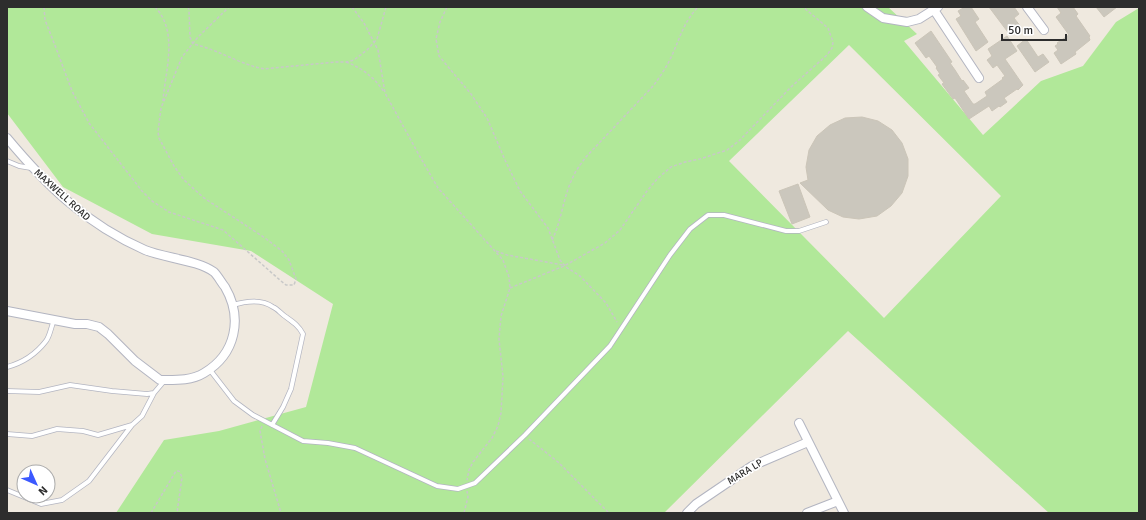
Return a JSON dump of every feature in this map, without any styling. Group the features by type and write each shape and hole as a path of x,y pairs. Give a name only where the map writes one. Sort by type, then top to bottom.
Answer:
{"street":[{"path":"867,7 883,18 906,22 919,18 936,8 979,78"},
{"path":"1027,7 1044,30"},
{"name":"MAXWELL ROAD","path":"7,138 32,168 75,208 93,222 130,243 155,254 196,264 212,271 219,278 232,298 235,312 234,335 225,354 216,365 204,374 191,379 160,380 135,361 99,327 7,311"},
{"path":"799,423 844,513"},
{"name":"MARA LP","path":"687,513 696,504 750,467 808,442"},
{"path":"807,513 838,501"}],"lane":[{"path":"7,161 19,166 32,168"},
{"path":"210,370 234,401 264,421 303,441 328,443 355,448 437,486 458,489 475,482 525,435 610,346 662,267 690,229 708,215 724,215 786,231 799,231 826,222"},
{"path":"233,305 242,302 255,302 273,306 300,327 303,334 291,389 283,407 272,425"},
{"path":"7,367 18,364 47,340 54,320"},
{"path":"7,490 42,504 62,500 89,481 132,426 142,416 154,393 166,380"},
{"path":"7,391 39,392 70,385 112,391 147,394 154,393"},
{"path":"7,434 32,436 57,429 83,431 98,435 132,426"}],"path":[{"path":"44,7 45,20 72,91 89,123 142,191 152,201 168,212 223,230 286,285 294,285 296,279 294,272 289,260 282,251 204,198 184,180 174,166 159,138 159,118 163,103 182,57 198,37 230,7"},
{"path":"155,7 164,20 169,48 163,103"},
{"path":"188,7 190,10 190,37 192,44"},
{"path":"352,7 364,23 378,50 384,93"},
{"path":"192,44 204,46 254,67 264,69 346,62 354,60 367,50 377,39 386,7"},
{"path":"447,7 440,22 436,39 439,56 471,94 487,118 520,192 548,228 560,260 564,266"},
{"path":"552,240 558,229 570,186 578,168 585,158 654,85 673,54 682,30 698,7"},
{"path":"510,288 564,266 605,243 625,224 647,191 658,178 671,167 720,152 734,145 791,87 827,55 832,48 833,42 828,28 803,7"},
{"path":"346,62 369,74 378,83 438,188 495,250 507,268 510,288 501,316 499,339 503,377 501,413 498,426 492,438 473,462 467,477 466,486 468,498 464,513"},
{"path":"495,250 507,255 564,266 580,276 606,303 622,329"},
{"path":"264,421 260,431 265,459 281,513"},
{"path":"525,435 558,462 609,513"},
{"path":"150,513 176,471 179,471 182,477 177,513"}],"green space":[{"path":"7,7 888,7 917,34 904,41 983,135 1041,81 1083,66 1116,22 1139,8 1139,513 1049,513 848,331 664,513 116,513 164,440 219,431 306,407 333,304 251,251 152,234 63,187 7,113","holes":["849,45 1001,196 884,318 729,161"]}],"building":[{"path":"965,7 971,7 979,19 975,22 988,42 976,51 956,19 961,16 958,11"},
{"path":"989,7 1014,7 1019,14 1014,18 1021,27 1010,35"},
{"path":"1057,7 1073,7 1078,14 1076,16 1090,36 1090,40 1075,52 1076,54 1061,64 1054,53 1058,50 1055,46 1069,35 1056,17 1061,13"},
{"path":"1096,7 1117,7 1104,17"},
{"path":"931,31 952,62 950,63 962,81 963,80 969,88 964,91 973,104 987,96 985,92 1005,76 997,65 993,68 987,60 992,56 988,49 1007,36 1017,51 1005,59 1023,85 1018,90 1017,89 1004,98 1007,102 1000,107 999,106 992,111 989,106 969,119 955,98 953,99 942,84 944,83 938,75 940,74 936,68 937,67 929,56 926,58 915,43"},
{"path":"1026,39 1038,57 1043,54 1049,62 1035,72 1017,46"},
{"path":"862,117 878,121 892,130 902,143 908,159 908,176 902,193 891,206 877,216 859,219 843,217 828,210 800,183 808,180 806,167 809,150 817,136 830,125 845,118"},
{"path":"798,184 810,217 792,224 779,191"}]}
